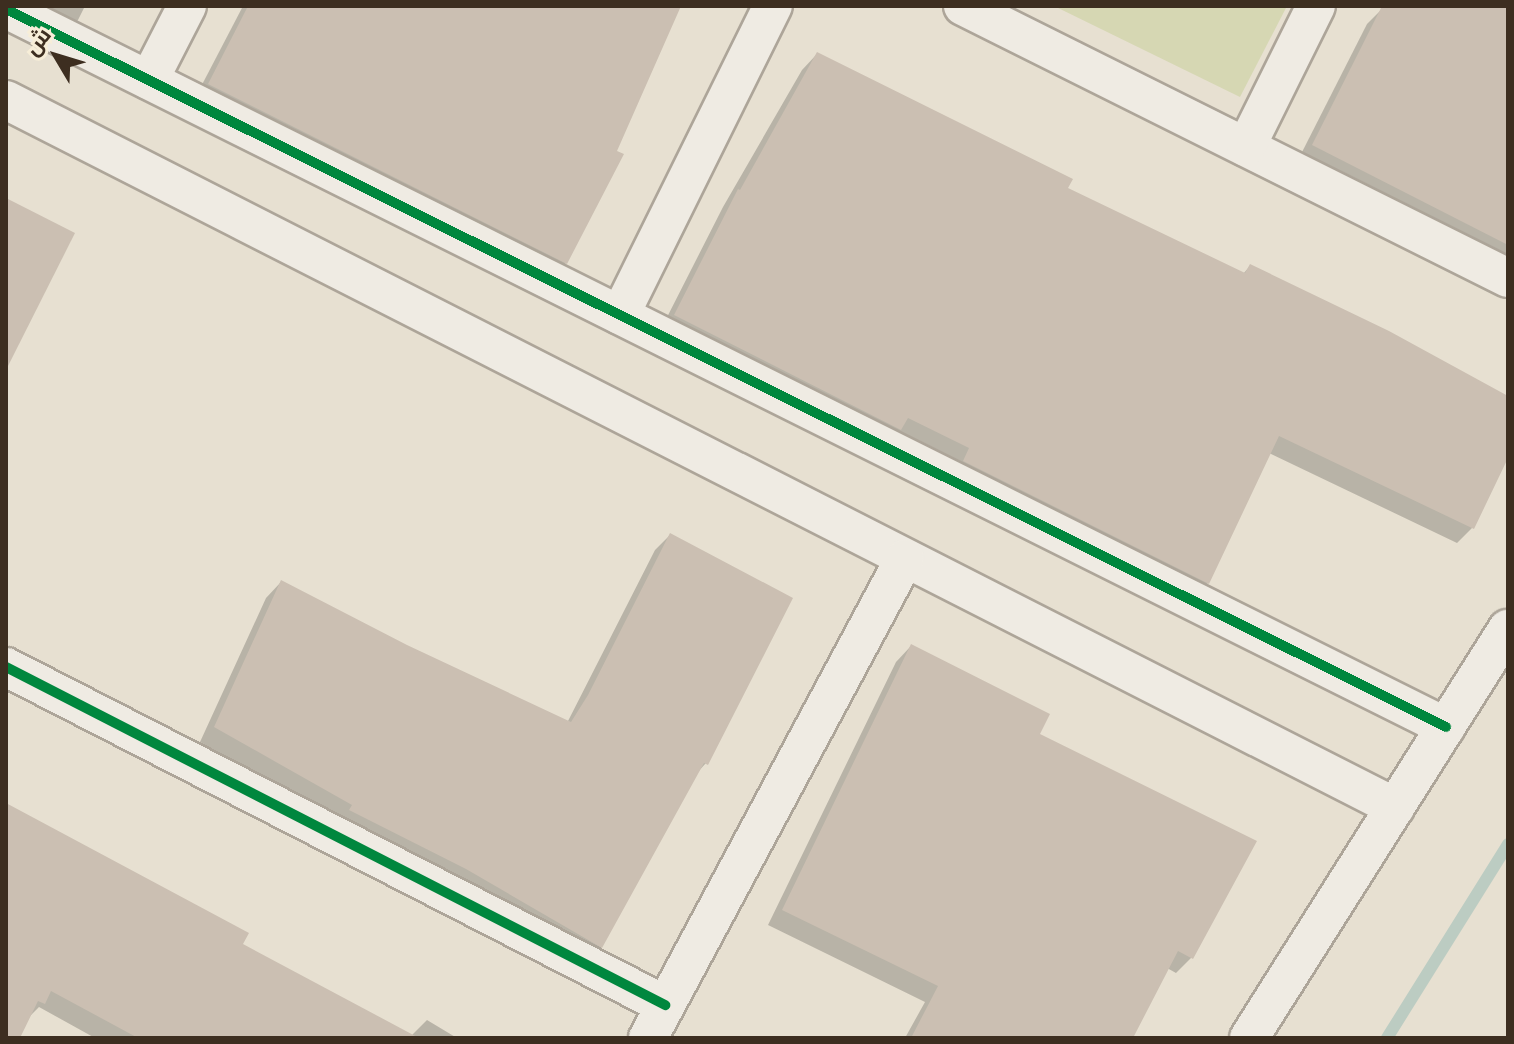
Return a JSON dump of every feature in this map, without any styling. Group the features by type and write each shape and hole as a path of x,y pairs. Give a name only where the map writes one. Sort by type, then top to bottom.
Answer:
{"street":[{"path":"149,80 187,6"},
{"path":"620,315 773,6"},
{"path":"963,6 1508,278"},
{"path":"1246,147 1316,6"},
{"path":"6,9 1446,727"},
{"path":"6,100 1395,807"},
{"path":"648,1038 905,558"},
{"path":"1249,1038 1508,629"},
{"path":"6,667 665,1005"}],"green space":[{"path":"1054,6 1287,6 1240,97"}],"building":[{"path":"248,6 681,6 617,151 624,154 567,264 208,84"},
{"path":"1382,6 1508,6 1508,245 1312,145"},
{"path":"817,52 1073,179 1068,188 1245,273 1250,264 1389,331 1508,396 1508,458 1474,529 1279,436 1209,584 963,461 969,448 908,418 901,430 674,315 738,189"},
{"path":"6,198 75,233 6,370"},
{"path":"670,533 793,598 708,765 704,763 602,948 466,869 349,810 352,805 214,727 281,580 407,645 571,722 588,695"},
{"path":"911,644 1050,714 1040,734 1257,841 1193,959 1178,951 1133,1038 911,1038 938,986 782,910"},
{"path":"6,803 249,933 243,944 419,1038 138,1038 51,991 45,1004 38,1001 20,1038 6,1038"}],"waterway":[{"path":"1387,1038 1508,844"}],"cycle path":[{"path":"6,9 1446,727"},
{"path":"6,667 665,1005"}]}
